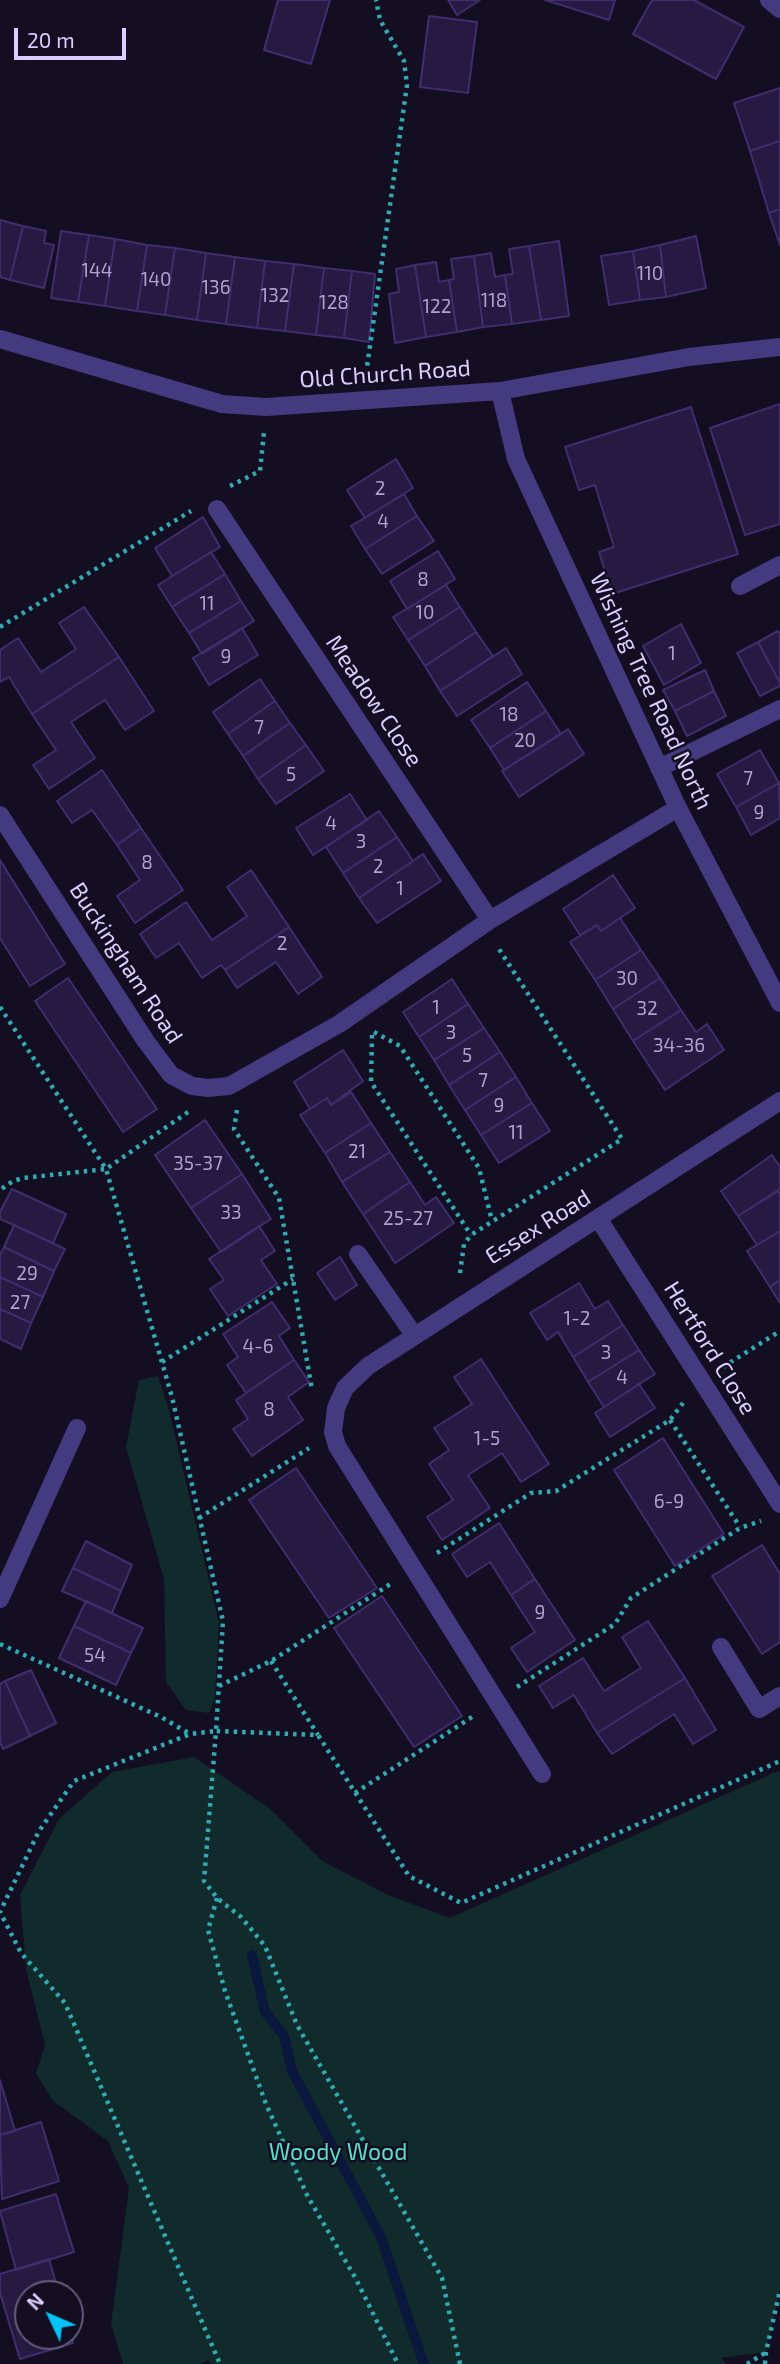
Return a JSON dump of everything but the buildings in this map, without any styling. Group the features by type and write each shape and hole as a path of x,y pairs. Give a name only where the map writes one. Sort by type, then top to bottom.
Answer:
{"street":[{"path":"769,0 780,9"},
{"name":"Old Church Road","path":"0,339 222,404 266,407 500,391 689,357 780,346"},
{"name":"Wishing Tree Road North","path":"500,391 516,459 678,808 780,1003"},
{"name":"Meadow Close","path":"217,509 487,922"},
{"path":"740,586 780,565"},
{"path":"659,768 780,709"},
{"path":"192,1086 229,1086 339,1024 487,922 678,808"},
{"name":"Buckingham Road","path":"0,815 145,1040 171,1075 192,1086"},
{"name":"Essex Road","path":"333,1433 336,1408 345,1388 368,1366 780,1101"},
{"name":"Hertford Close","path":"598,1218 780,1504"},
{"path":"358,1254 414,1335"},
{"path":"0,1599 5,1570 77,1428"},
{"path":"333,1433 337,1446 542,1774"},
{"path":"721,1647 759,1709 780,1696"}],"path":[{"path":"362,401 407,85 404,61 380,20 376,0"},
{"path":"224,489 260,471 266,407"},
{"path":"0,627 194,509"},
{"path":"455,1309 464,1244 471,1235 622,1139 487,922"},
{"path":"0,1007 106,1169 162,1362 199,1518 223,1621 204,1881 216,1898 241,1917 265,1946 297,2025 442,2278 460,2364"},
{"path":"471,1235 371,1082 372,1031 400,1046 480,1168 492,1221"},
{"path":"242,1079 234,1129 279,1198 314,1398 336,1408"},
{"path":"0,1191 13,1181 23,1178 106,1169 190,1111 192,1086"},
{"path":"162,1362 293,1279"},
{"path":"219,1686 271,1661 531,1493 556,1490 670,1420 702,1381 780,1331"},
{"path":"670,1420 740,1528"},
{"path":"199,1518 333,1433"},
{"path":"355,1793 615,1624 631,1598 740,1528 767,1520"},
{"path":"0,1644 161,1717 190,1734"},
{"path":"271,1661 409,1876 461,1902 780,1760"},
{"path":"220,2364 65,2003 21,1952 0,1912 40,1831 74,1781 190,1734 216,1731 318,1735"},
{"path":"216,1898 208,1930 225,1991 266,2104 308,2197 356,2279 398,2364"},
{"path":"765,2364 780,2290"},
{"path":"747,2364 766,2353"}],"green space":[{"path":"158,1376 169,1410 219,1623 215,1699 209,1713 186,1710 166,1682 164,1579 126,1447 139,1380"},
{"name":"Woody Wood","path":"194,1757 269,1808 322,1861 388,1895 450,1918 780,1770 780,2290 766,2352 721,2358 726,2364 211,2364 208,2360 200,2364 123,2364 111,2324 129,2188 108,2141 52,2100 36,2073 45,2045 26,1969 20,1895 59,1819 112,1772"}],"waterway":[{"path":"252,1955 265,2012 284,2036 292,2071 381,2237 424,2364"}]}
